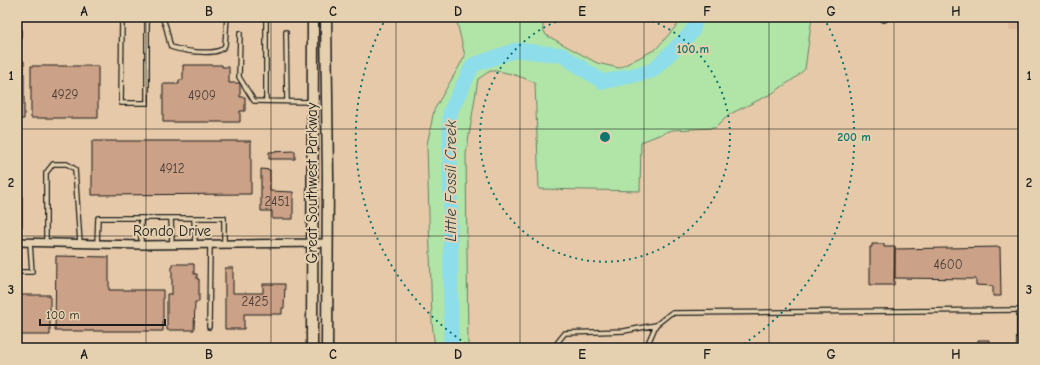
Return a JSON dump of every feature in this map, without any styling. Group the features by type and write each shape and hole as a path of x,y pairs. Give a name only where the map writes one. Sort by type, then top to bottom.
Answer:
{"street":[{"name":"Great Southwest Parkway","path":"312,348 313,17"},
{"name":"Great Southwest Parkway","path":"326,17 327,348"},
{"name":"Rondo Drive","path":"17,242 141,245 327,243"}],"lane":[{"path":"122,17 121,103 147,103 147,17"},
{"path":"161,17 165,21 167,36 171,47 182,51 209,52 221,50 225,45 228,17"},
{"path":"266,17 266,101"},
{"path":"17,49 19,29"},
{"path":"286,32 287,101"},
{"path":"240,33 239,77 254,101 312,102"},
{"path":"46,243 46,173 53,164 67,164 75,169 80,244"},
{"path":"97,244 98,218 224,218 224,244"},
{"path":"141,218 141,245"},
{"path":"170,218 172,244"},
{"path":"194,218 195,244"},
{"path":"17,272 32,272 30,242"},
{"path":"209,327 210,244"},
{"path":"646,348 656,325 671,313 1021,310 1019,348"},
{"path":"557,348 557,343 565,333 624,331 656,325"}],"shaded area":[{"path":"1009,17 1023,17 1023,30 1009,30"}],"green space":[{"path":"463,17 543,17 543,29 546,35 597,63 619,68 656,49 678,24 680,17 812,17 805,69 795,78 771,94 730,114 715,128 672,130 641,142 640,191 539,189 535,83 514,75 496,71 491,71 478,79 466,154 468,348 435,348 432,322 427,145 434,110 465,56 457,22"}],"building":[{"path":"17,61 24,61 24,119 17,119"},
{"path":"183,65 222,65 222,67 229,67 229,83 240,83 240,97 245,97 245,111 240,111 240,122 163,122 163,84 179,84 179,80 183,80"},
{"path":"31,66 98,66 98,118 31,118"},
{"path":"17,141 22,141 22,227 17,227"},
{"path":"92,141 251,141 251,194 92,195"},
{"path":"295,151 295,159 269,159 269,152"},
{"path":"261,169 270,170 270,191 293,192 293,219 272,219 272,211 261,211"},
{"path":"872,244 884,244 884,247 895,247 894,285 870,285 870,247 872,247"},
{"path":"1000,247 1001,296 993,296 993,286 976,285 976,279 895,278 895,249"},
{"path":"56,256 109,257 109,290 163,290 163,331 55,331"},
{"path":"172,264 194,264 194,274 197,274 197,279 199,279 199,302 195,302 194,330 167,330 167,294 172,294"},
{"path":"225,268 233,268 233,293 263,293 263,284 285,284 284,308 282,308 282,314 244,314 244,329 225,329"},
{"path":"17,295 50,295 50,335 17,335"},
{"path":"978,340 989,340 989,348 928,348 978,347"},
{"path":"587,344 603,344 603,348 587,348"}],"waterway":[{"name":"Little Fossil Creek","path":"451,348 450,112 473,65 516,50 562,55 603,82 652,71 692,32 697,17"}]}
